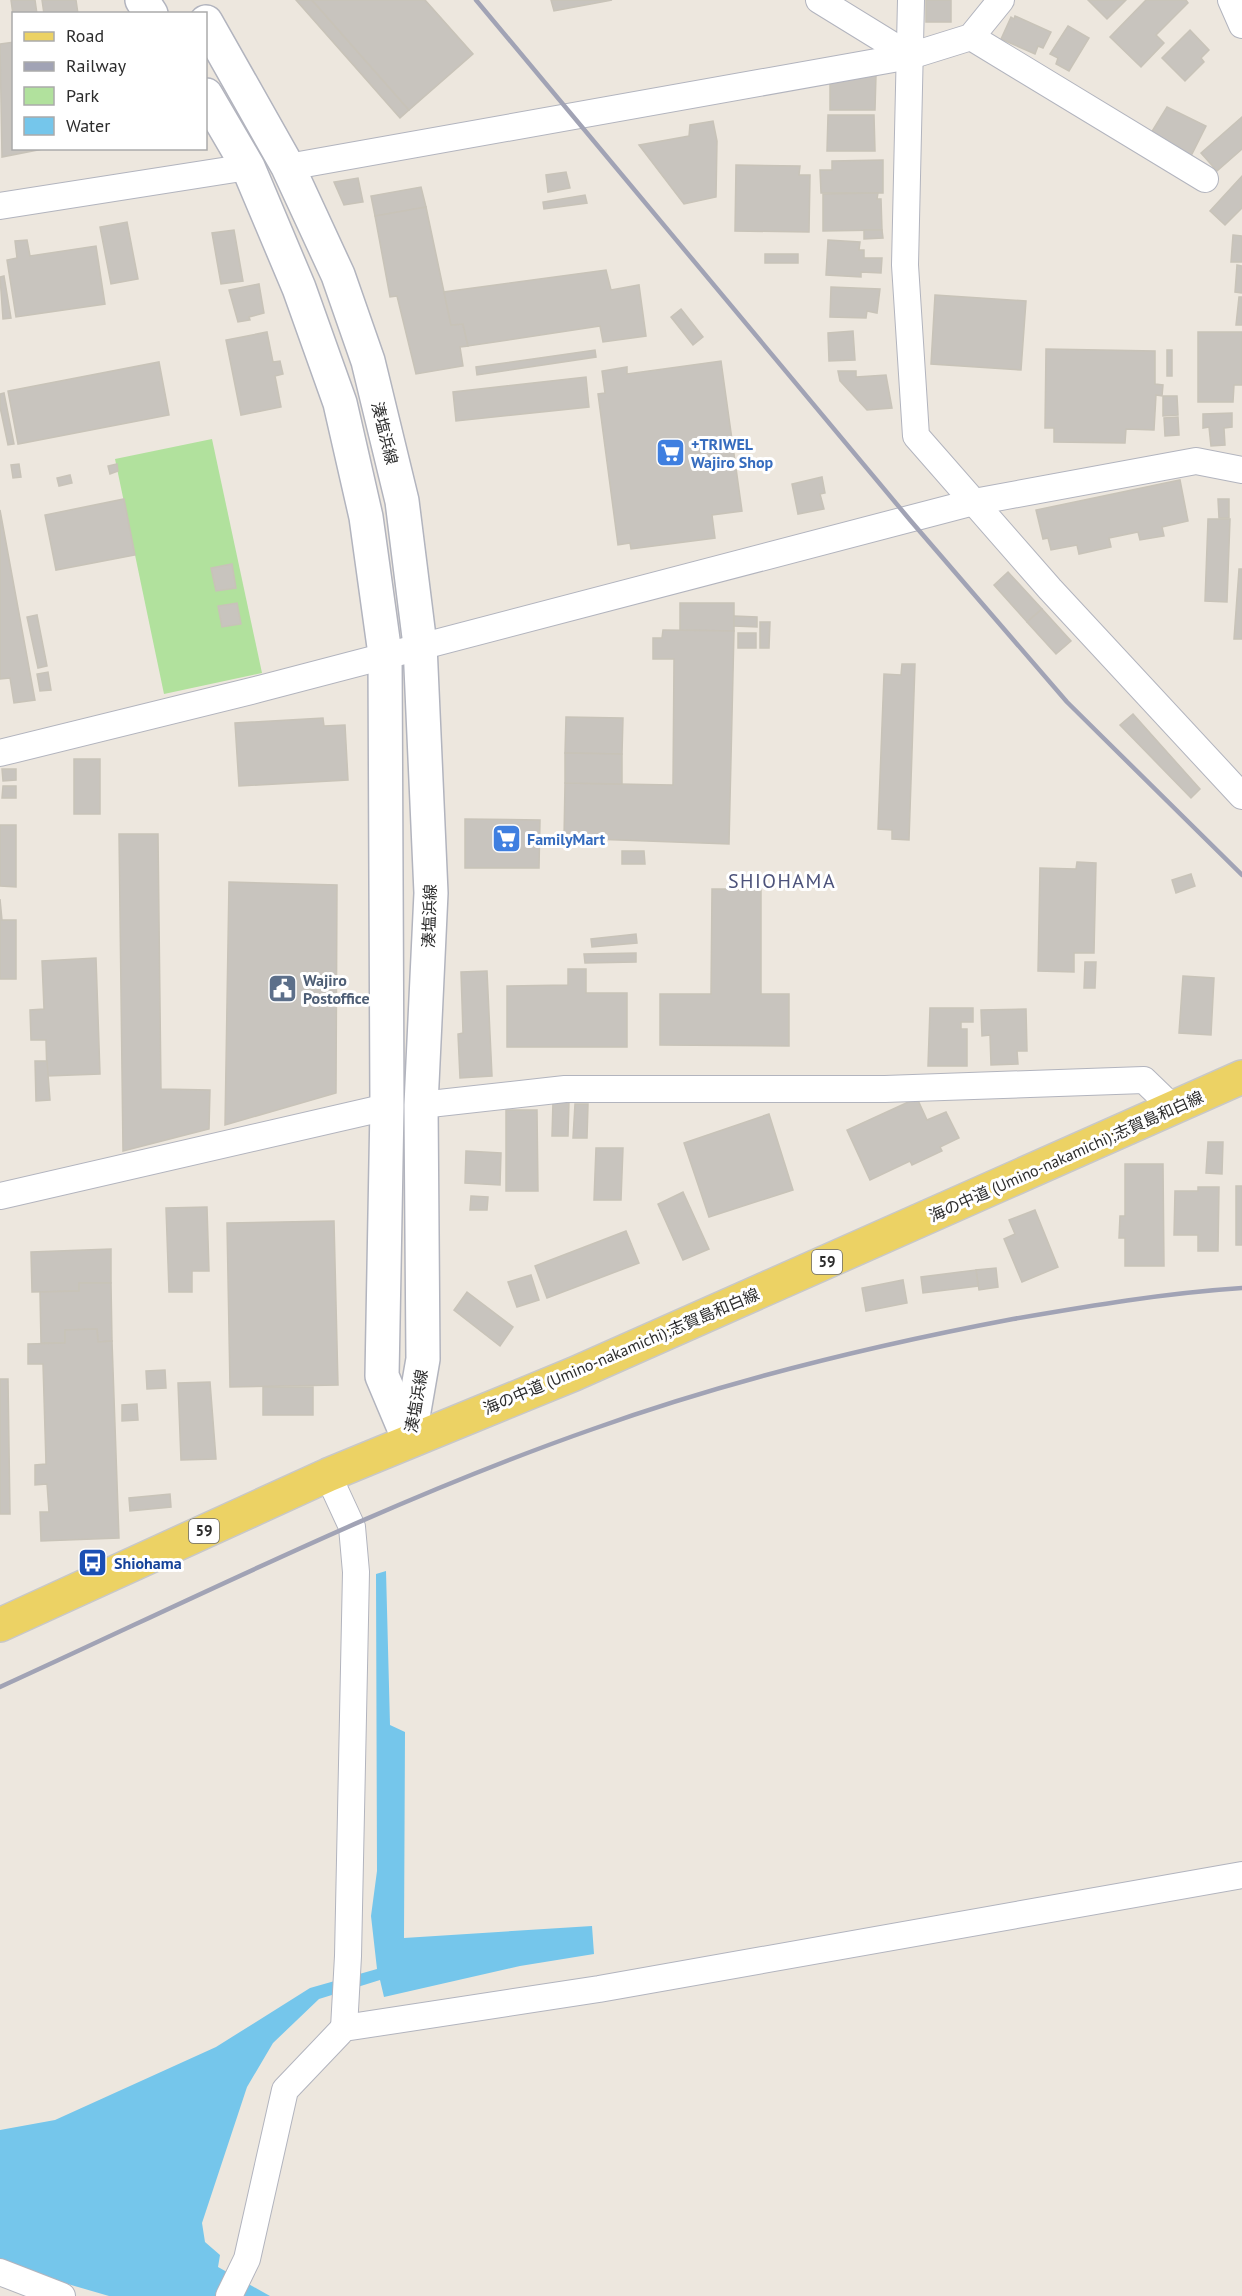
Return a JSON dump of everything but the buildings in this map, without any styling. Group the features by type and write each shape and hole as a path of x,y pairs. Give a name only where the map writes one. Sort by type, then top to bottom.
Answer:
{"main road":[{"name":"湊塩浜線","path":"207,24 288,167 338,275 368,361 402,501 420,645 431,893 421,1105 423,1359 409,1440"},
{"name":"湊塩浜線","path":"207,97 248,167 299,288 340,403 366,516 385,654 387,1107 382,1376 409,1440"},
{"name":"海の中道 (Umino-nakamichi);志賀島和白線","path":"0,1625 328,1475 574,1374 1242,1077"}],"street":[{"path":"819,0 910,56"},
{"path":"910,0 905,266 916,436 1050,589 1242,796"},
{"path":"288,167 910,56 971,37 1002,0"},
{"path":"1231,0 1242,25"},
{"path":"971,37 1205,179"},
{"path":"0,206 248,167"},
{"path":"0,753 259,689 385,654 974,502 1196,461 1242,470"},
{"path":"421,1105 565,1089 885,1089 1144,1080 1173,1108"},
{"path":"0,1196 387,1107"},
{"path":"328,1475 352,1527 356,1572 348,1956 344,2028"},
{"path":"229,2296 247,2259 285,2090 344,2028 598,1989 1242,1875"},
{"path":"0,2272 62,2296"}],"green space":[{"path":"212,439 262,673 164,694 115,459"}],"water":[{"path":"386,1571 390,1725 405,1732 404,1938 592,1926 594,1954 520,1966 384,1997 380,1980 319,1999 273,2043 247,2087 202,2223 205,2242 220,2255 218,2267 270,2296 109,2296 23,2271 0,2260 0,2130 55,2120 216,2047 310,1988 377,1969 371,1916 377,1871 376,1574"}],"railway":[{"path":"476,0 910,520 1067,702 1242,875"},
{"path":"0,1687 368,1518 517,1457 645,1411 801,1366 960,1329 1127,1301 1242,1288"}],"place":[{"name":"+TRIWEL Wajiro Shop","path":"670,453"},
{"name":"FamilyMart","path":"506,839"},
{"name":"Wajiro Postoffice","path":"282,989"},
{"name":"Shiohama","path":"93,1563"}],"district":[{"name":"SHIOHAMA","path":"782,881"}]}
